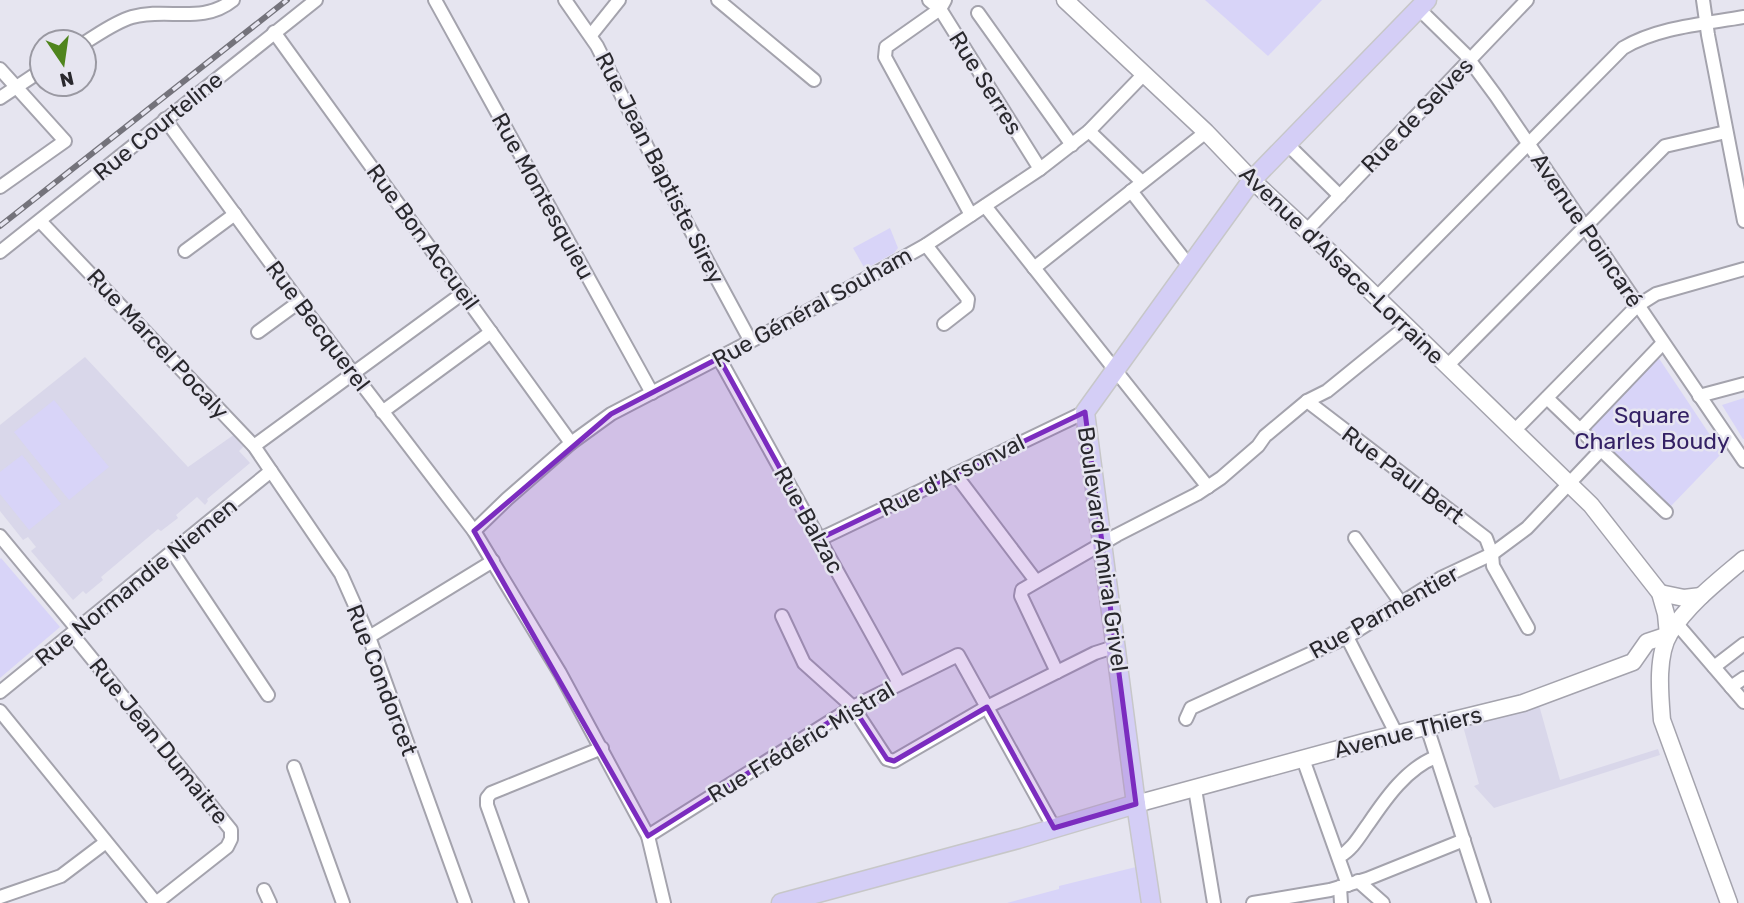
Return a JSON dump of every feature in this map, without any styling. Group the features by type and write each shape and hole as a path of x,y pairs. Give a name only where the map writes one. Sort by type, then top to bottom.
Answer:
{"main road":[{"name":"Avenue d'Alsace-Lorraine","path":"1065,0 1569,482 1616,534 1660,593"},
{"name":"Boulevard Amiral Grivel","path":"1151,903 1085,412 1252,180 1423,4"},
{"path":"1729,903 1662,720 1659,690 1661,664 1673,629 1701,596 1744,559"},
{"path":"1673,629 1660,593 1684,598 1701,596"},
{"name":"Avenue Thiers","path":"1136,804 1523,703 1633,662 1647,642 1673,629"},
{"path":"781,903 1136,804"}],"street":[{"path":"98,34 118,22 135,16 210,13 233,0"},
{"name":"Rue Courteline","path":"0,252 316,0"},
{"name":"Rue Montesquieu","path":"435,0 652,393"},
{"name":"Rue Jean Baptiste Sirey","path":"565,0 591,35 687,224 750,340"},
{"path":"591,35 620,0"},
{"path":"718,0 814,80"},
{"name":"Rue Serres","path":"929,0 943,5 1040,169"},
{"name":"Rue de Selves","path":"1307,230 1527,0"},
{"path":"1703,0 1744,221"},
{"name":"Avenue Poincaré","path":"1423,4 1470,60 1744,461"},
{"path":"943,5 886,47 885,57 971,215"},
{"path":"978,13 1072,145"},
{"path":"1377,297 1623,48 1636,40 1744,17"},
{"name":"Rue Bon Accueil","path":"274,32 571,443"},
{"path":"0,69 65,141 0,187"},
{"name":"Rue Général Souham","path":"474,531 506,499 571,443 611,414 799,316 926,245 1040,169 1089,131 1144,74"},
{"path":"0,98 28,79"},
{"name":"Rue Becquerel","path":"165,119 299,302 474,531 560,673 648,836 664,903"},
{"path":"1089,131 1142,181"},
{"path":"1034,268 1206,132"},
{"path":"1448,365 1665,145 1726,132"},
{"path":"1286,143 1340,196"},
{"path":"1130,191 1190,267"},
{"path":"985,206 1208,487"},
{"path":"185,251 234,214"},
{"name":"Rue Marcel Pocaly","path":"40,221 254,446 271,471"},
{"path":"926,245 968,299 967,306 944,324"},
{"path":"1516,430 1637,306 1656,294 1744,269"},
{"path":"254,446 463,293"},
{"path":"258,332 299,302"},
{"path":"1057,672 1021,596 1022,590 1208,487 1246,457 1265,436 1307,401 1327,391 1407,326"},
{"path":"382,412 491,332"},
{"path":"1580,430 1662,344"},
{"name":"Rue Balzac","path":"719,358 899,683"},
{"path":"1699,396 1744,383"},
{"path":"1547,398 1666,513"},
{"name":"Rue Paul Bert","path":"1307,401 1486,538 1493,566 1528,628"},
{"name":"Rue d'Arsonval","path":"820,539 1085,412"},
{"name":"Rue Parmentier","path":"1186,719 1191,708 1347,638 1441,578 1492,554 1527,528 1598,453"},
{"name":"Rue Normandie Niemen","path":"0,692 271,471"},
{"name":"Rue Condorcet","path":"271,471 341,574 369,637 465,903"},
{"path":"954,474 1036,581"},
{"path":"0,536 75,631"},
{"path":"1355,538 1401,603"},
{"path":"172,551 268,695"},
{"path":"369,637 493,561"},
{"path":"782,616 804,663 853,707 887,759 894,761 987,707 1095,653 1117,646"},
{"path":"1673,629 1714,667 1744,702"},
{"name":"Rue Jean Dumaitre","path":"75,631 231,830 227,847 159,901"},
{"path":"1347,638 1397,735"},
{"path":"1714,667 1744,644"},
{"name":"Rue Frédéric Mistral","path":"648,836 853,707 958,655 987,707"},
{"path":"1731,687 1744,678"},
{"path":"987,707 1054,828"},
{"path":"0,711 106,842 159,901"},
{"path":"1427,727 1484,903"},
{"path":"522,903 487,805 487,798 491,793 601,748"},
{"path":"1340,856 1353,846 1384,801 1413,770 1436,757"},
{"path":"1303,760 1349,884 1341,903"},
{"path":"294,767 343,903"},
{"path":"1195,789 1214,903"},
{"path":"1253,903 1349,884 1464,840"},
{"path":"0,897 61,876 106,842"},
{"path":"1349,884 1383,903"},
{"path":"264,890 270,903"}],"highlighted area":[{"path":"719,358 819,539 1085,412 1136,804 1054,828 987,707 894,761 887,759 853,707 648,836 474,531 611,414"}],"shaded area":[{"path":"85,357 188,467 235,434 245,445 239,451 250,463 207,499 205,505 197,497 176,515 178,518 161,531 158,529 101,577 103,580 86,594 83,591 73,600 31,551 36,547 28,537 23,540 0,511 0,425"},
{"path":"1539,705 1560,780 1658,749 1660,755 1494,808 1474,786 1479,784 1463,726"}],"green space":[{"path":"1205,0 1322,0 1268,56"},
{"path":"890,228 898,248 865,269 853,248"},
{"name":"Square Charles Boudy","path":"1658,357 1722,453 1670,507 1589,429"},
{"path":"1744,398 1744,439 1743,439 1722,405"},
{"path":"54,400 109,467 69,500 14,432"},
{"path":"22,455 61,504 29,530 0,494 0,472"},
{"path":"0,559 60,627 0,678"},
{"path":"1136,867 1141,903 1007,903 1059,889 1059,886"}],"railway":[{"path":"0,226 287,0"}]}
